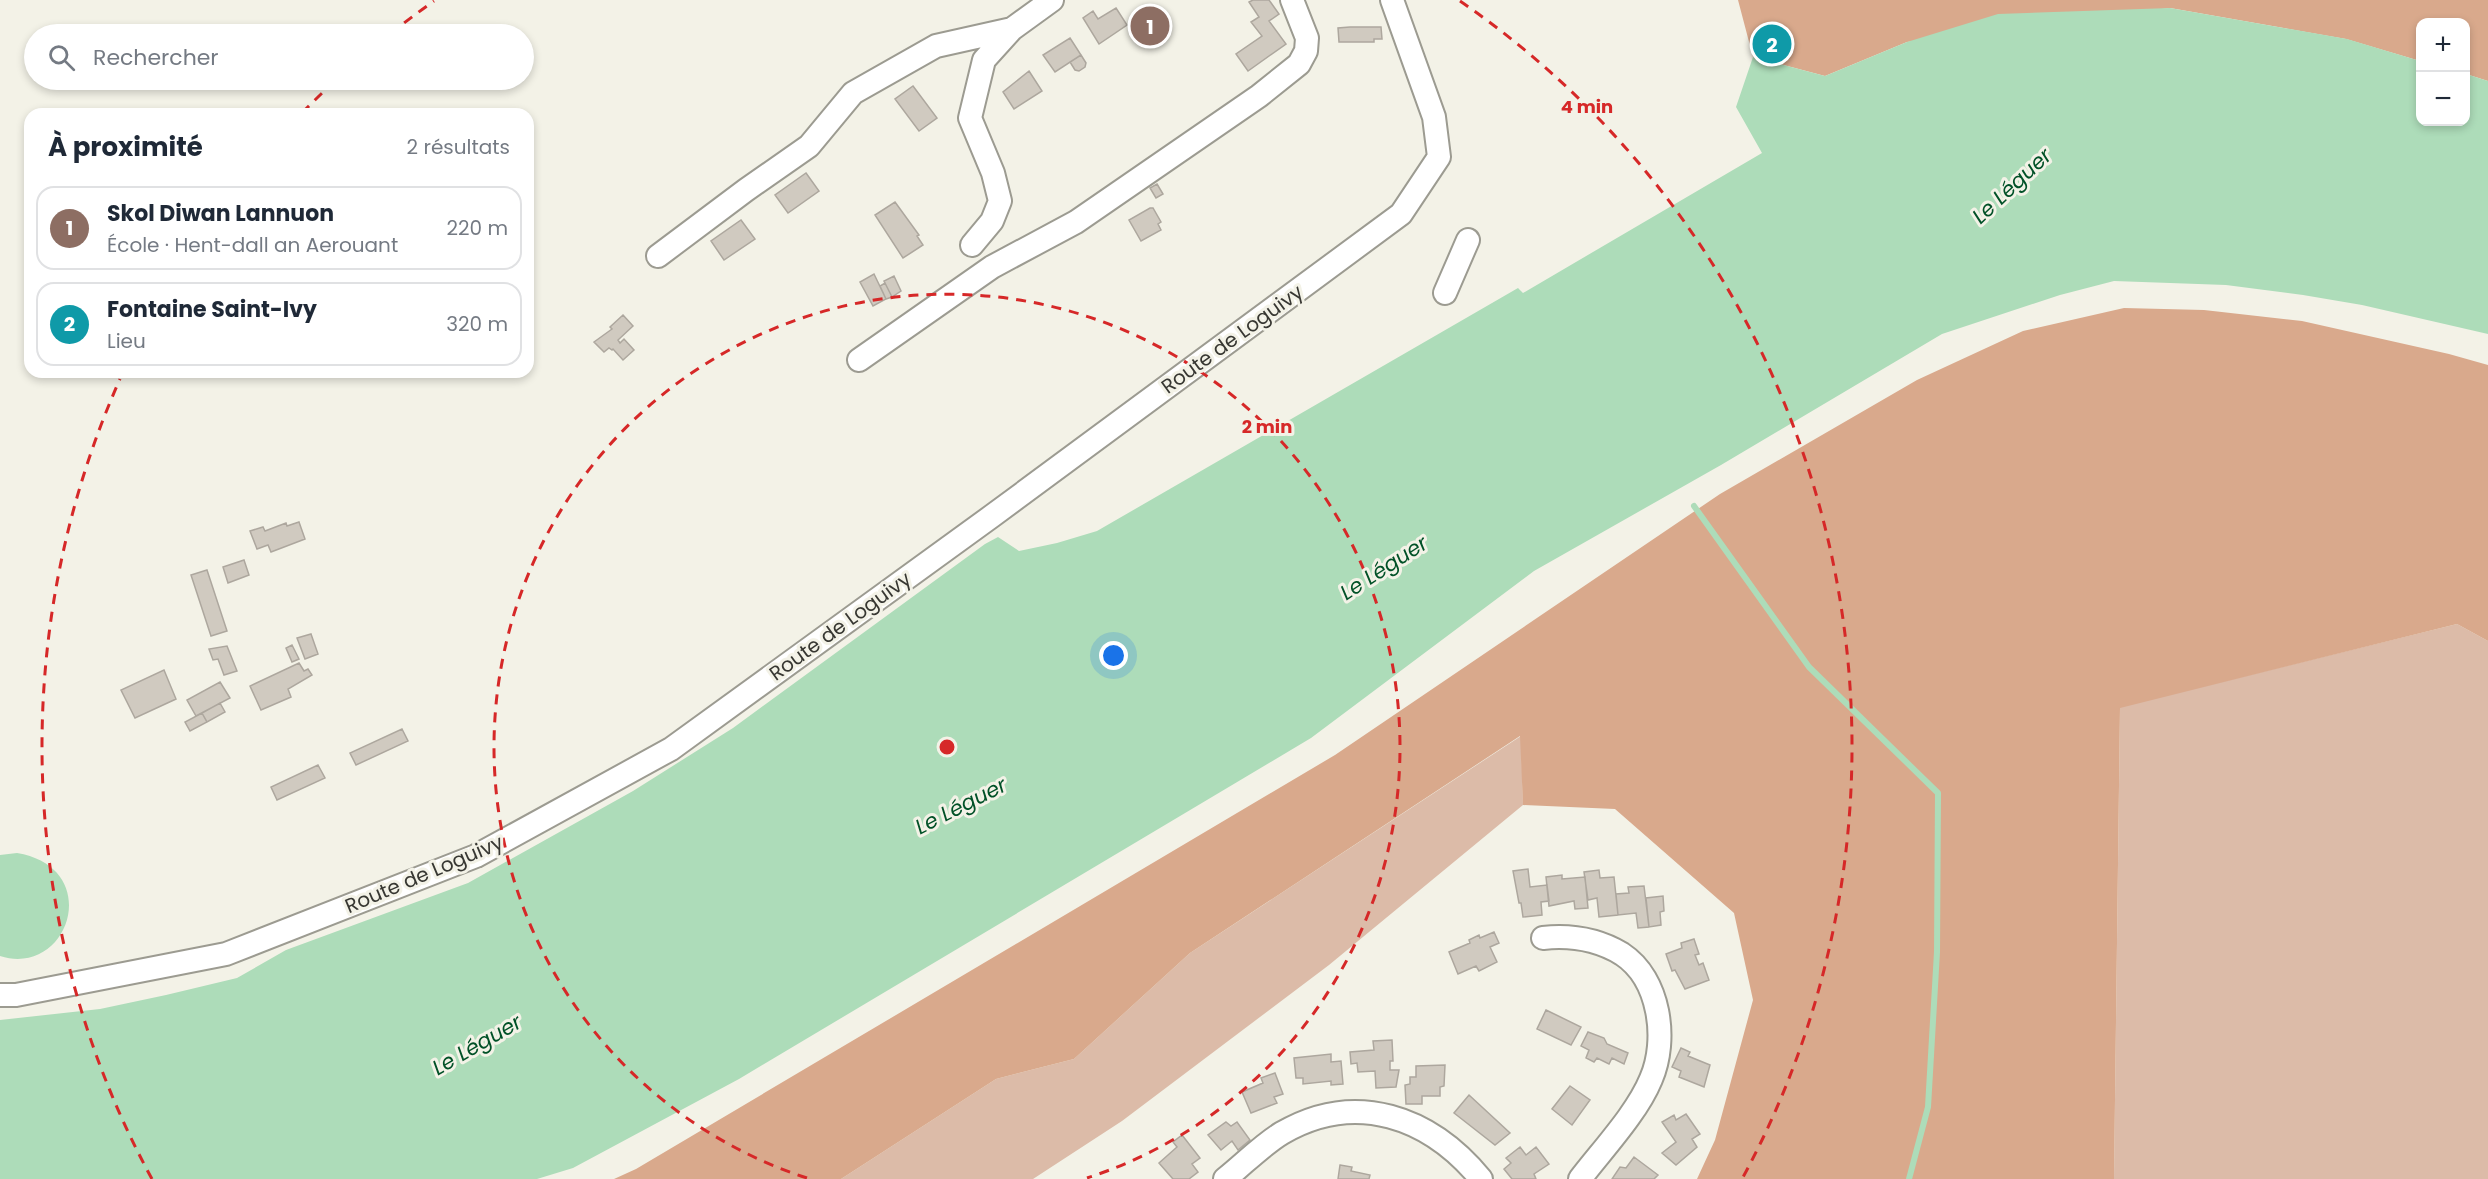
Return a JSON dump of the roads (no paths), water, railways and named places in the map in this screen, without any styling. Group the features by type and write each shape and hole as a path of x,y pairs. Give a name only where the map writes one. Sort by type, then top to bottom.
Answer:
{"street":[{"path":"972,245 992,221 1000,201 993,173 970,118 984,60 1012,29 1052,0"},
{"path":"859,360 992,267 1076,222 1259,96 1299,64 1306,51 1307,38 1292,0"},
{"name":"Route de Loguivy","path":"0,995 16,995 226,954 476,856 671,749 1401,214 1439,157 1434,117 1392,0"},
{"path":"658,256 809,146 854,93 936,46 1012,29"},
{"path":"1445,293 1468,240"},
{"path":"1543,938 1567,936 1578,938 1599,943 1623,955 1638,970 1649,989 1656,1009 1659,1050 1652,1077 1642,1098 1580,1179"},
{"path":"1225,1179 1280,1134 1301,1124 1350,1112 1374,1113 1404,1119 1424,1129 1451,1146 1481,1179"}],"water":[{"name":"Le Léguer","path":"2170,8 2347,39 2416,60 2416,126 2470,126 2470,75 2488,81 2488,334 2362,305 2303,295 2226,285 2114,281 2060,295 1942,334 1721,465 1534,571 1311,738 739,1079 573,1168 537,1179 0,1179 0,1020 100,1009 237,978 286,950 468,883 633,791 733,728 985,544 998,537 1019,551 1097,531 1518,288 1523,293 1762,153 1736,107 1753,57 1825,76 1907,42 1998,14"},
{"path":"17,853 44,863 61,879 68,898 67,918 59,937 44,951 24,959 0,956 0,855"}],"waterway":[{"path":"1694,506 1809,667 1938,793 1937,952 1928,1107 1909,1179"}],"place":[{"name":"Skol Diwan Lannuon","path":"1150,26"},
{"name":"Fontaine Saint-Ivy","path":"1772,44"}]}
